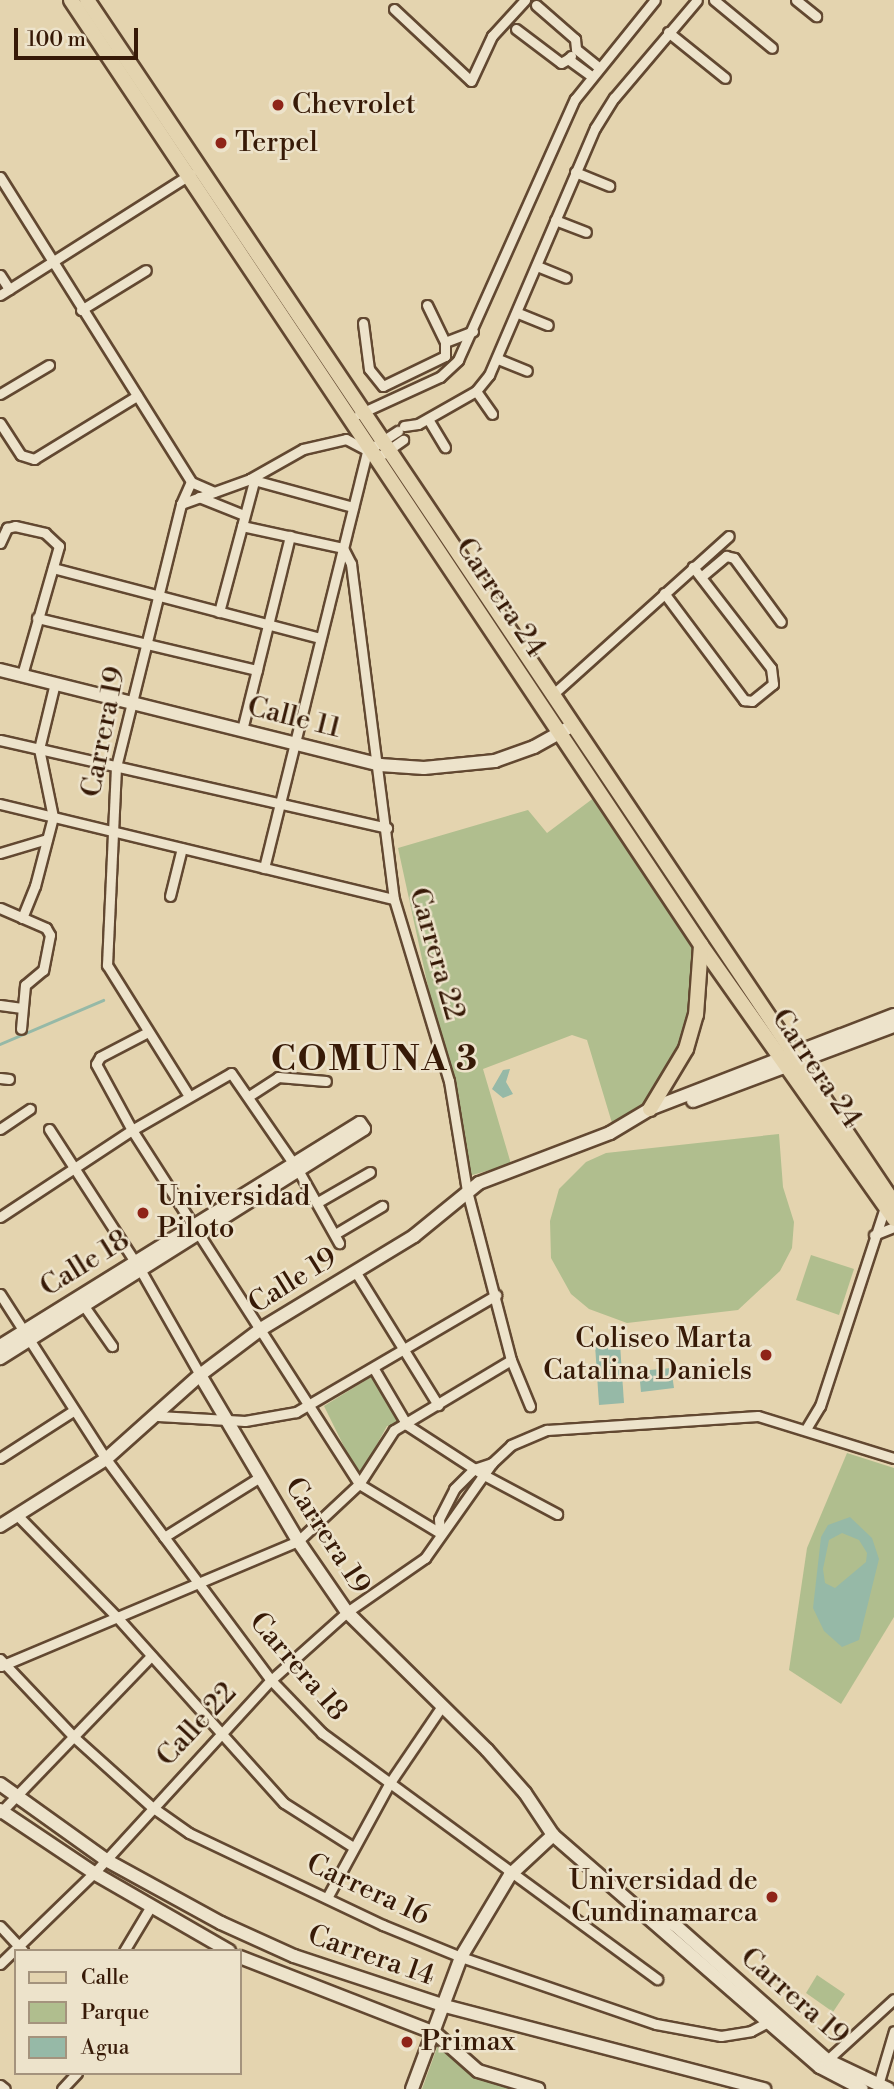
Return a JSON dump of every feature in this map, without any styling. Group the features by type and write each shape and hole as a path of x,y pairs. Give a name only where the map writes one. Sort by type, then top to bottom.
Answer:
{"main road":[{"name":"Carrera 24","path":"71,0 196,172"},
{"name":"Carrera 24","path":"87,0 547,713 567,729 891,1210"},
{"name":"Carrera 24","path":"377,449 552,694 567,729 701,945 788,1060"},
{"path":"650,1109 681,1060 696,1015 701,945"}],"street":[{"path":"394,9 471,81 492,36 525,0"},
{"path":"357,415 440,377 458,360 575,99 598,67 655,0"},
{"path":"264,868 353,507 377,449 476,390 498,359 575,172 614,98 697,0"},
{"path":"714,0 772,48"},
{"path":"796,0 816,16"},
{"path":"516,29 561,63 568,59 576,49 576,39 536,5"},
{"path":"668,32 725,78"},
{"path":"576,49 598,67"},
{"path":"568,59 591,76"},
{"path":"0,275 4,292 196,172"},
{"path":"575,172 609,186"},
{"path":"1,182 191,482 214,492"},
{"path":"555,220 586,232"},
{"path":"537,266 566,278"},
{"path":"81,310 146,270"},
{"path":"363,323 369,369 383,386 445,356 445,342 427,305"},
{"path":"518,313 548,325"},
{"path":"445,342 473,331"},
{"path":"498,359 527,371"},
{"path":"0,394 49,365"},
{"path":"476,390 492,414"},
{"path":"0,423 27,458 42,457 137,396"},
{"path":"428,419 445,447"},
{"path":"181,504 252,480 303,449 339,439 356,441 377,449"},
{"path":"252,480 353,507"},
{"path":"219,612 252,480"},
{"name":"Carrera 19","path":"146,1034 108,973 111,831 116,766 181,504 191,482"},
{"path":"199,498 244,515"},
{"path":"0,543 7,528 15,526 45,533 58,546 22,675"},
{"path":"242,526 342,548"},
{"path":"242,730 290,536"},
{"path":"547,713 552,694 729,536"},
{"name":"Carrera 22","path":"342,548 357,584 394,899 449,1082 467,1191 511,1360 530,1406"},
{"path":"701,577 726,556 734,558 781,622"},
{"path":"664,593 744,700 752,701 773,684 775,675 693,567"},
{"path":"53,568 319,638"},
{"path":"37,618 257,670"},
{"name":"Calle 11","path":"0,670 380,765 424,768 495,761 567,729"},
{"path":"22,918 53,817 39,749 55,683"},
{"path":"0,740 387,828"},
{"path":"0,804 394,899"},
{"path":"0,853 47,839"},
{"path":"170,897 183,848"},
{"path":"0,908 46,928 50,935 43,970 24,985 22,1029"},
{"path":"0,1006 22,1008"},
{"name":"Calle 19","path":"0,1525 19,1516 106,1459 158,1416 200,1375 261,1329 414,1236 467,1191 636,1119 788,1060 894,1015"},
{"name":"Calle 19","path":"788,1060 894,1026"},
{"path":"189,1096 146,1034 100,1058 98,1071 132,1130 311,1406 359,1485 440,1533"},
{"path":"0,1217 132,1130 222,1075 237,1077 295,1166 337,1239 382,1206"},
{"path":"249,1096 278,1077 326,1081"},
{"name":"Calle 19","path":"636,1119 650,1109 723,1086"},
{"path":"0,1129 30,1109"},
{"name":"Calle 18","path":"0,1358 27,1336 360,1123 364,1129 295,1166"},
{"name":"Carrera 19","path":"49,1129 138,1266 298,1541 347,1612 525,1793 553,1836 641,1909 675,1925 824,2064 858,2086"},
{"path":"317,1202 370,1171"},
{"path":"806,1429 820,1406 874,1235 891,1210"},
{"path":"874,1235 894,1227"},
{"name":"Calle 18","path":"0,1346 27,1336 84,1306 138,1266"},
{"path":"355,1271 402,1351 438,1405"},
{"name":"Carrera 18","path":"0,1294 106,1459 271,1679 322,1733 510,1875 657,1979"},
{"path":"158,1416 226,1420 311,1406 496,1295"},
{"path":"84,1306 113,1346"},
{"path":"2,1663 200,1585 298,1541 359,1485 394,1430 407,1425 511,1360"},
{"path":"374,1369 407,1425 484,1475 557,1514"},
{"path":"0,1458 73,1410"},
{"name":"Calle 22","path":"21,1948 94,1873 220,1731 271,1679 347,1612 425,1558 440,1533 453,1524 492,1463 511,1445 547,1430 723,1416 758,1416 894,1458"},
{"name":"Calle 22","path":"440,1533 439,1519 446,1502 474,1469 492,1463"},
{"path":"164,1537 260,1477"},
{"path":"19,1516 116,1616 284,1803 353,1847"},
{"path":"151,1656 18,1797 1,1811 94,1873 226,1949"},
{"name":"Carrera 16","path":"2,1663 75,1738 152,1807 189,1833 328,1896 383,1925 461,1957 656,2024 704,2035 736,2035 773,2019"},
{"path":"328,1896 389,1784 442,1706"},
{"name":"Carrera 14","path":"0,1784 106,1860 220,1923 294,1956 445,2006 764,2089"},
{"path":"412,2089 461,1957 510,1875 553,1836"},
{"path":"125,1949 151,1906"},
{"path":"0,1926 21,1948"},
{"name":"Calle 22","path":"0,1964 14,1953"},
{"name":"Carrera 14","path":"242,1958 435,2033 478,2071 538,2089"},
{"path":"824,2064 894,1999"},
{"path":"883,2087 894,2031"},
{"name":"Carrera 19","path":"824,2064 835,2083 883,2087"},
{"path":"62,2089 75,2075"},
{"path":"0,2085 5,2089"}],"green space":[{"path":"595,797 694,949 696,990 682,1047 665,1082 638,1108 612,1123 587,1040 572,1035 483,1069 511,1164 469,1176 398,848 528,810 547,833"},
{"path":"779,1134 783,1187 794,1222 792,1248 780,1271 738,1310 627,1323 589,1309 571,1294 551,1258 550,1221 559,1189 586,1162 606,1153"},
{"path":"811,1255 854,1269 839,1315 796,1300"},
{"path":"371,1377 399,1424 387,1426 359,1477 324,1406"},
{"path":"847,1453 894,1468 894,1617 841,1704 789,1670 807,1548"},
{"path":"817,1975 845,1994 833,2012 806,1993"},
{"path":"438,2045 447,2047 483,2080 518,2089 422,2089"}],"water":[{"path":"510,1069 506,1082 513,1094 503,1098 492,1089 503,1070"},
{"path":"620,1344 624,1403 599,1405 595,1345"},
{"path":"671,1368 674,1388 641,1392 639,1371"},
{"path":"850,1517 872,1538 879,1559 859,1640 842,1647 824,1631 813,1608 821,1537 828,1525","holes":["842,1533 859,1540 867,1553 866,1562 835,1588 825,1583 823,1569 829,1540"]}],"waterway":[{"path":"0,1044 103,1000"}],"place":[{"name":"Chevrolet","path":"278,105"},
{"name":"Terpel","path":"221,143"},
{"name":"Universidad Piloto","path":"143,1213"},
{"name":"Coliseo Marta Catalina Daniels","path":"766,1355"},
{"name":"Universidad de Cundinamarca","path":"772,1897"},
{"name":"Primax","path":"407,2042"}],"district":[{"name":"COMUNA 3","path":"375,1060"}]}
